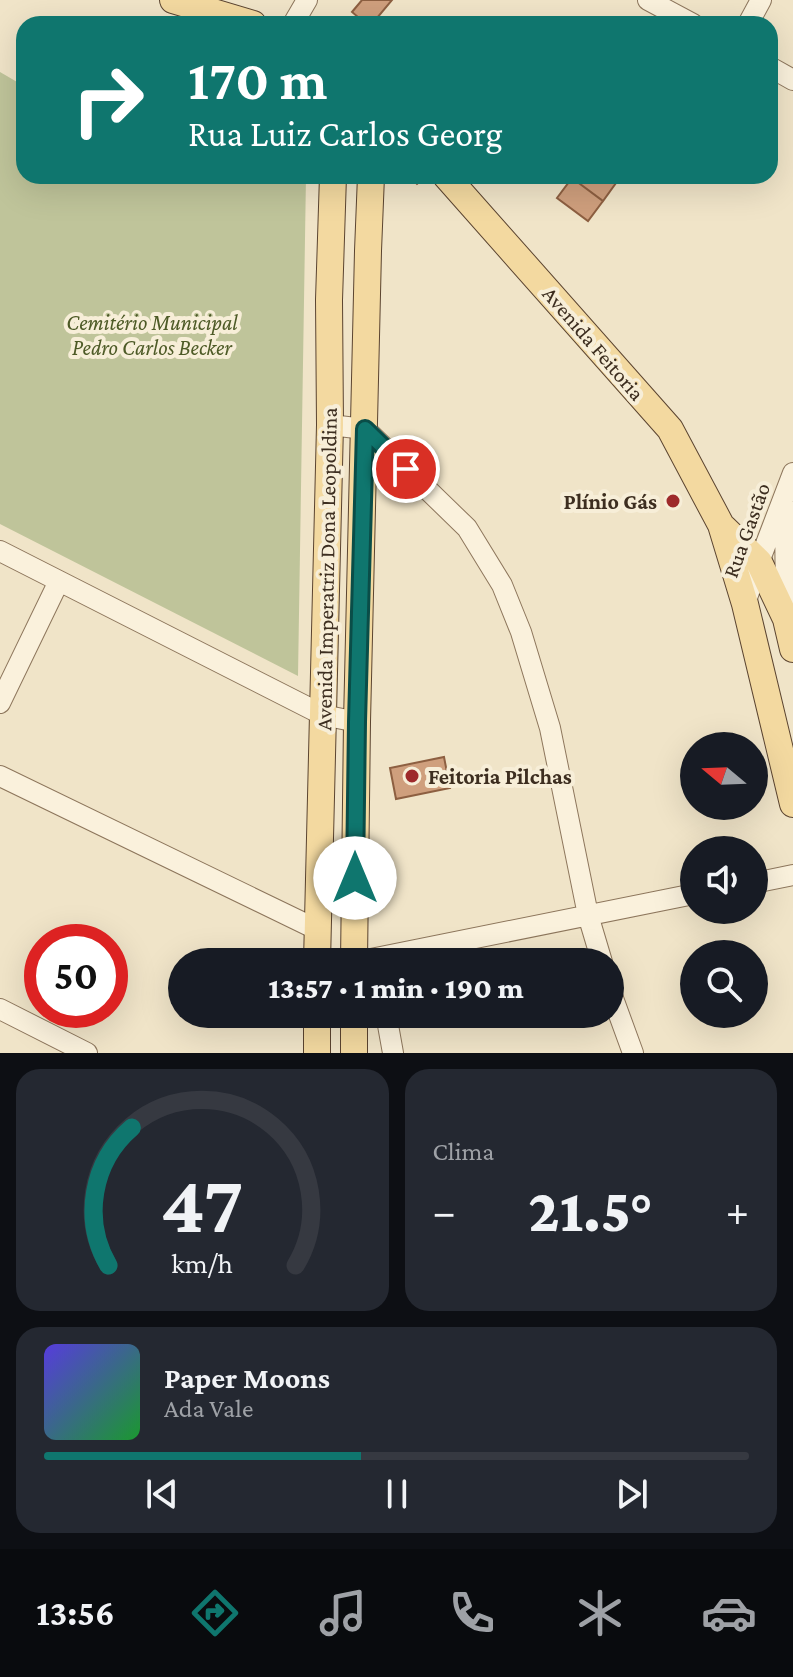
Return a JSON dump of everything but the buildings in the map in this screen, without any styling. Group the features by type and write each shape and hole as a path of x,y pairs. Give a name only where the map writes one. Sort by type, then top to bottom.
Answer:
{"main road":[{"path":"173,0 226,16"},
{"name":"Avenida Imperatriz Dona Leopoldina","path":"317,948 333,184"},
{"name":"Avenida Imperatriz Dona Leopoldina","path":"366,948 357,722 371,184"},
{"name":"Avenida Feitoria","path":"453,184 670,429 721,525 745,604 793,804"},
{"path":"330,250 368,251"},
{"name":"Avenida Feitoria","path":"721,525 759,562 786,619 793,649"},
{"path":"317,1028 317,1053"},
{"path":"354,1028 354,1053"}],"street":[{"path":"648,0 678,16"},
{"path":"330,425 365,429 467,528 502,585 521,632 550,728 588,915 598,948"},
{"name":"Rua Gastão","path":"745,604 793,473"},
{"name":"Avenida Feitoria","path":"785,496 786,619"},
{"path":"0,551 323,715 357,722"},
{"path":"0,703 59,581"},
{"path":"0,776 318,930"},
{"path":"768,880 793,875"},
{"path":"429,948 680,897"},
{"path":"0,1009 87,1053"},
{"path":"389,1028 393,1053"},
{"path":"624,1028 633,1053"}],"green space":[{"name":"Cemitério Municipal Pedro Carlos Becker","path":"0,72 16,81 16,184 306,184 298,676 0,524"}],"place":[{"name":"Plínio Gás","path":"673,501"},
{"name":"Feitoria Pilchas","path":"412,776"}],"route":[{"path":"355,878 365,429 406,469"}]}
